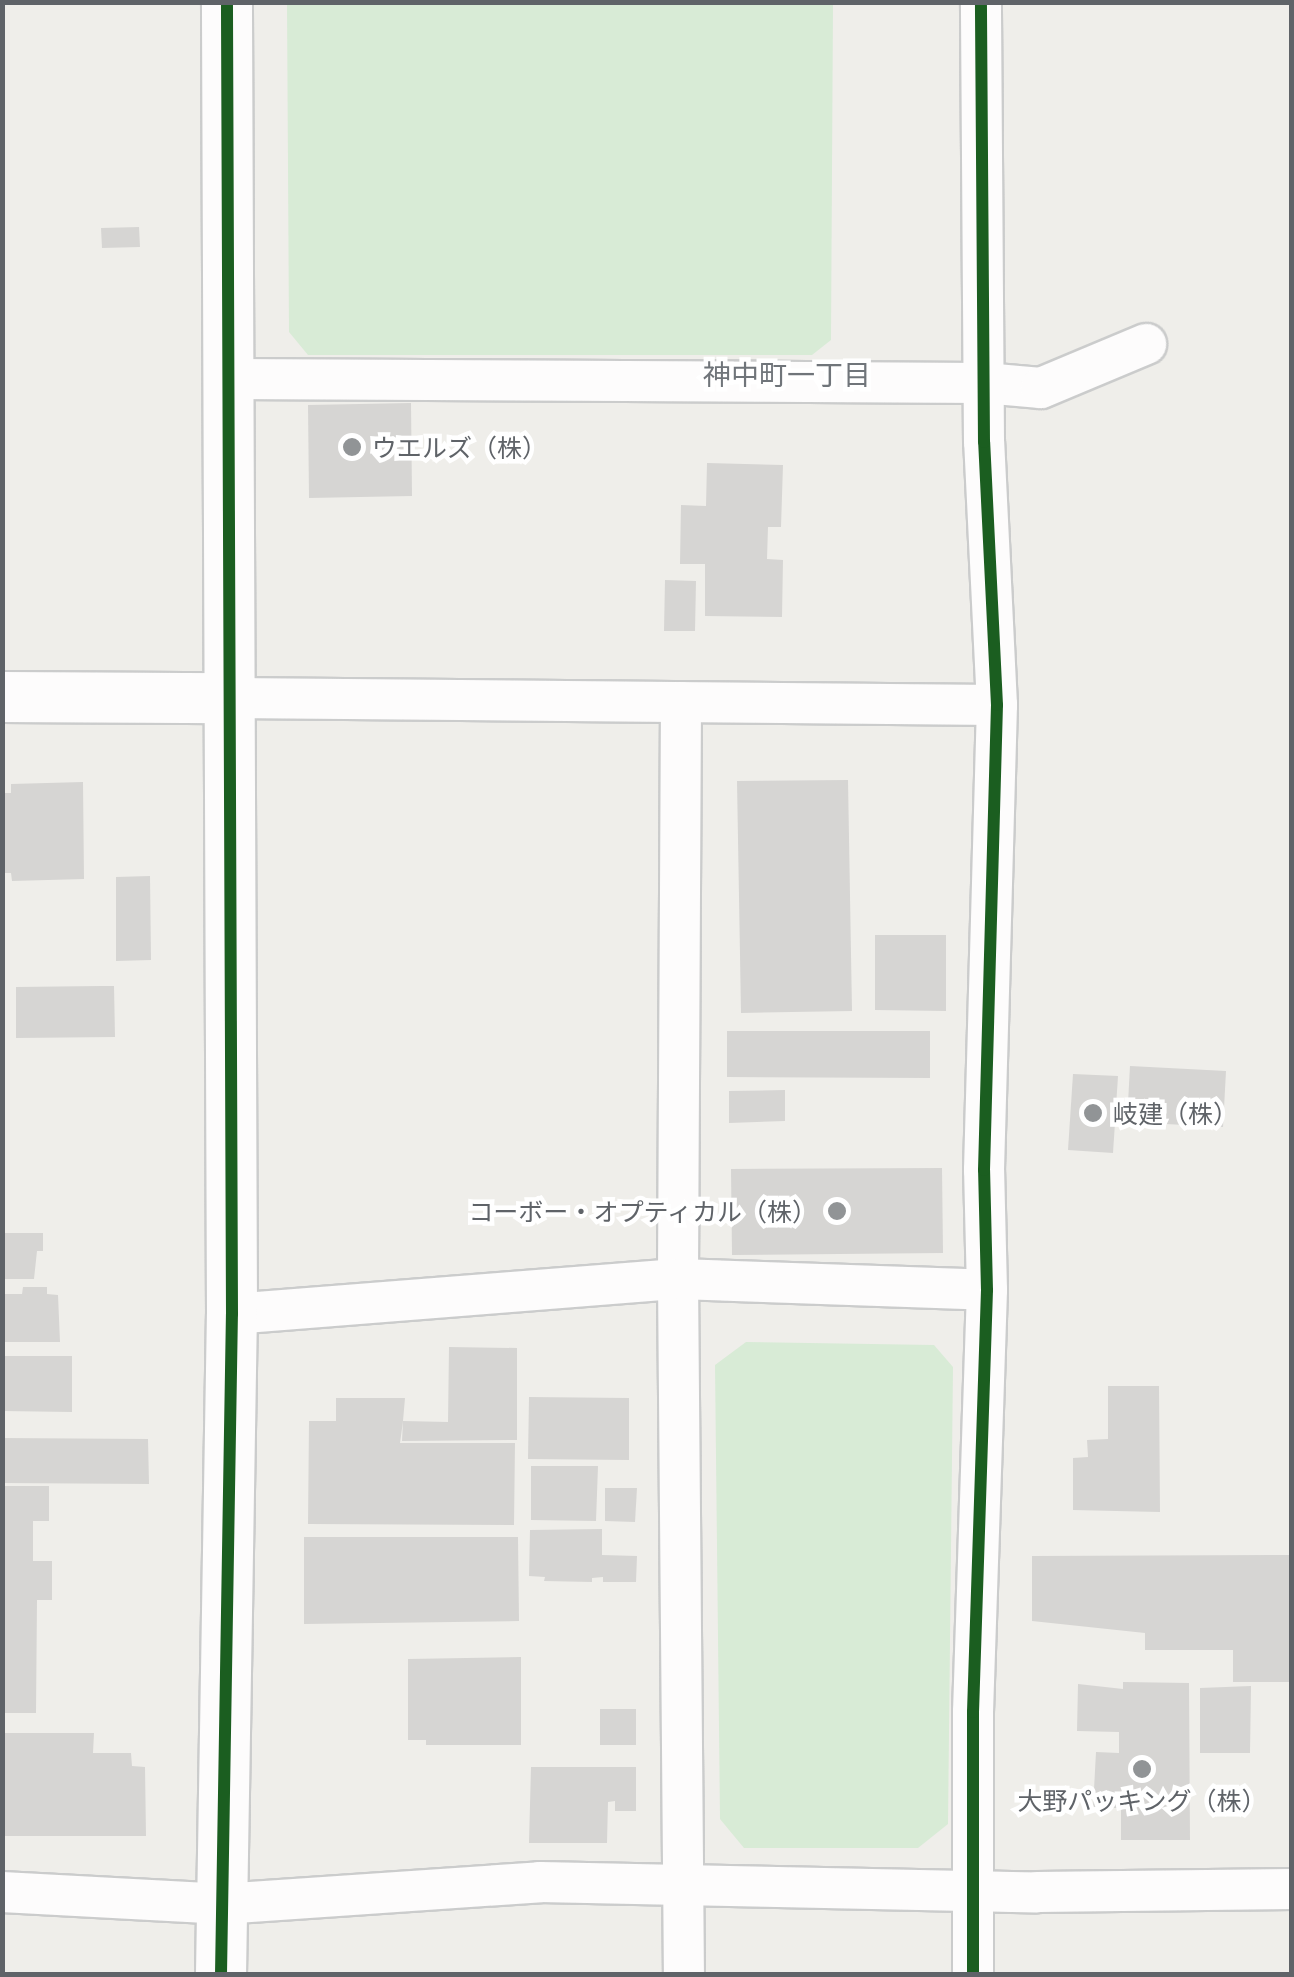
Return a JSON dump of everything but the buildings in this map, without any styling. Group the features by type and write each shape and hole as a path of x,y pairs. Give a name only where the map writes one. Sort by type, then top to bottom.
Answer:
{"street":[{"path":"221,1974 232,1314 227,2"},
{"path":"973,1974 973,1712 988,1290 984,1170 997,705 984,384 981,2"},
{"path":"231,379 984,384 1041,388 1146,344"},
{"path":"2,698 997,705"},
{"path":"681,702 678,1279 684,1974"},
{"path":"232,1314 678,1279 988,1290"},
{"path":"2,1892 221,1904 540,1882 976,1892 1292,1890"}],"green space":[{"path":"287,3 833,3 831,340 812,355 308,355 289,332"},
{"path":"746,1342 934,1345 953,1367 948,1824 918,1848 744,1848 720,1819 715,1365"}],"cycle path":[{"path":"221,1974 232,1314 227,2"},
{"path":"973,1974 973,1712 987,1290 984,1170 997,705 984,442 981,2"}],"place":[{"name":"ウエルズ（株）","path":"352,447"},
{"name":"岐建（株）","path":"1093,1113"},
{"name":"コーボー・オプティカル（株）","path":"837,1211"},
{"name":"大野パッキング（株）","path":"1142,1769"}],"district":[{"name":"神中町一丁目","path":"787,374"}]}
